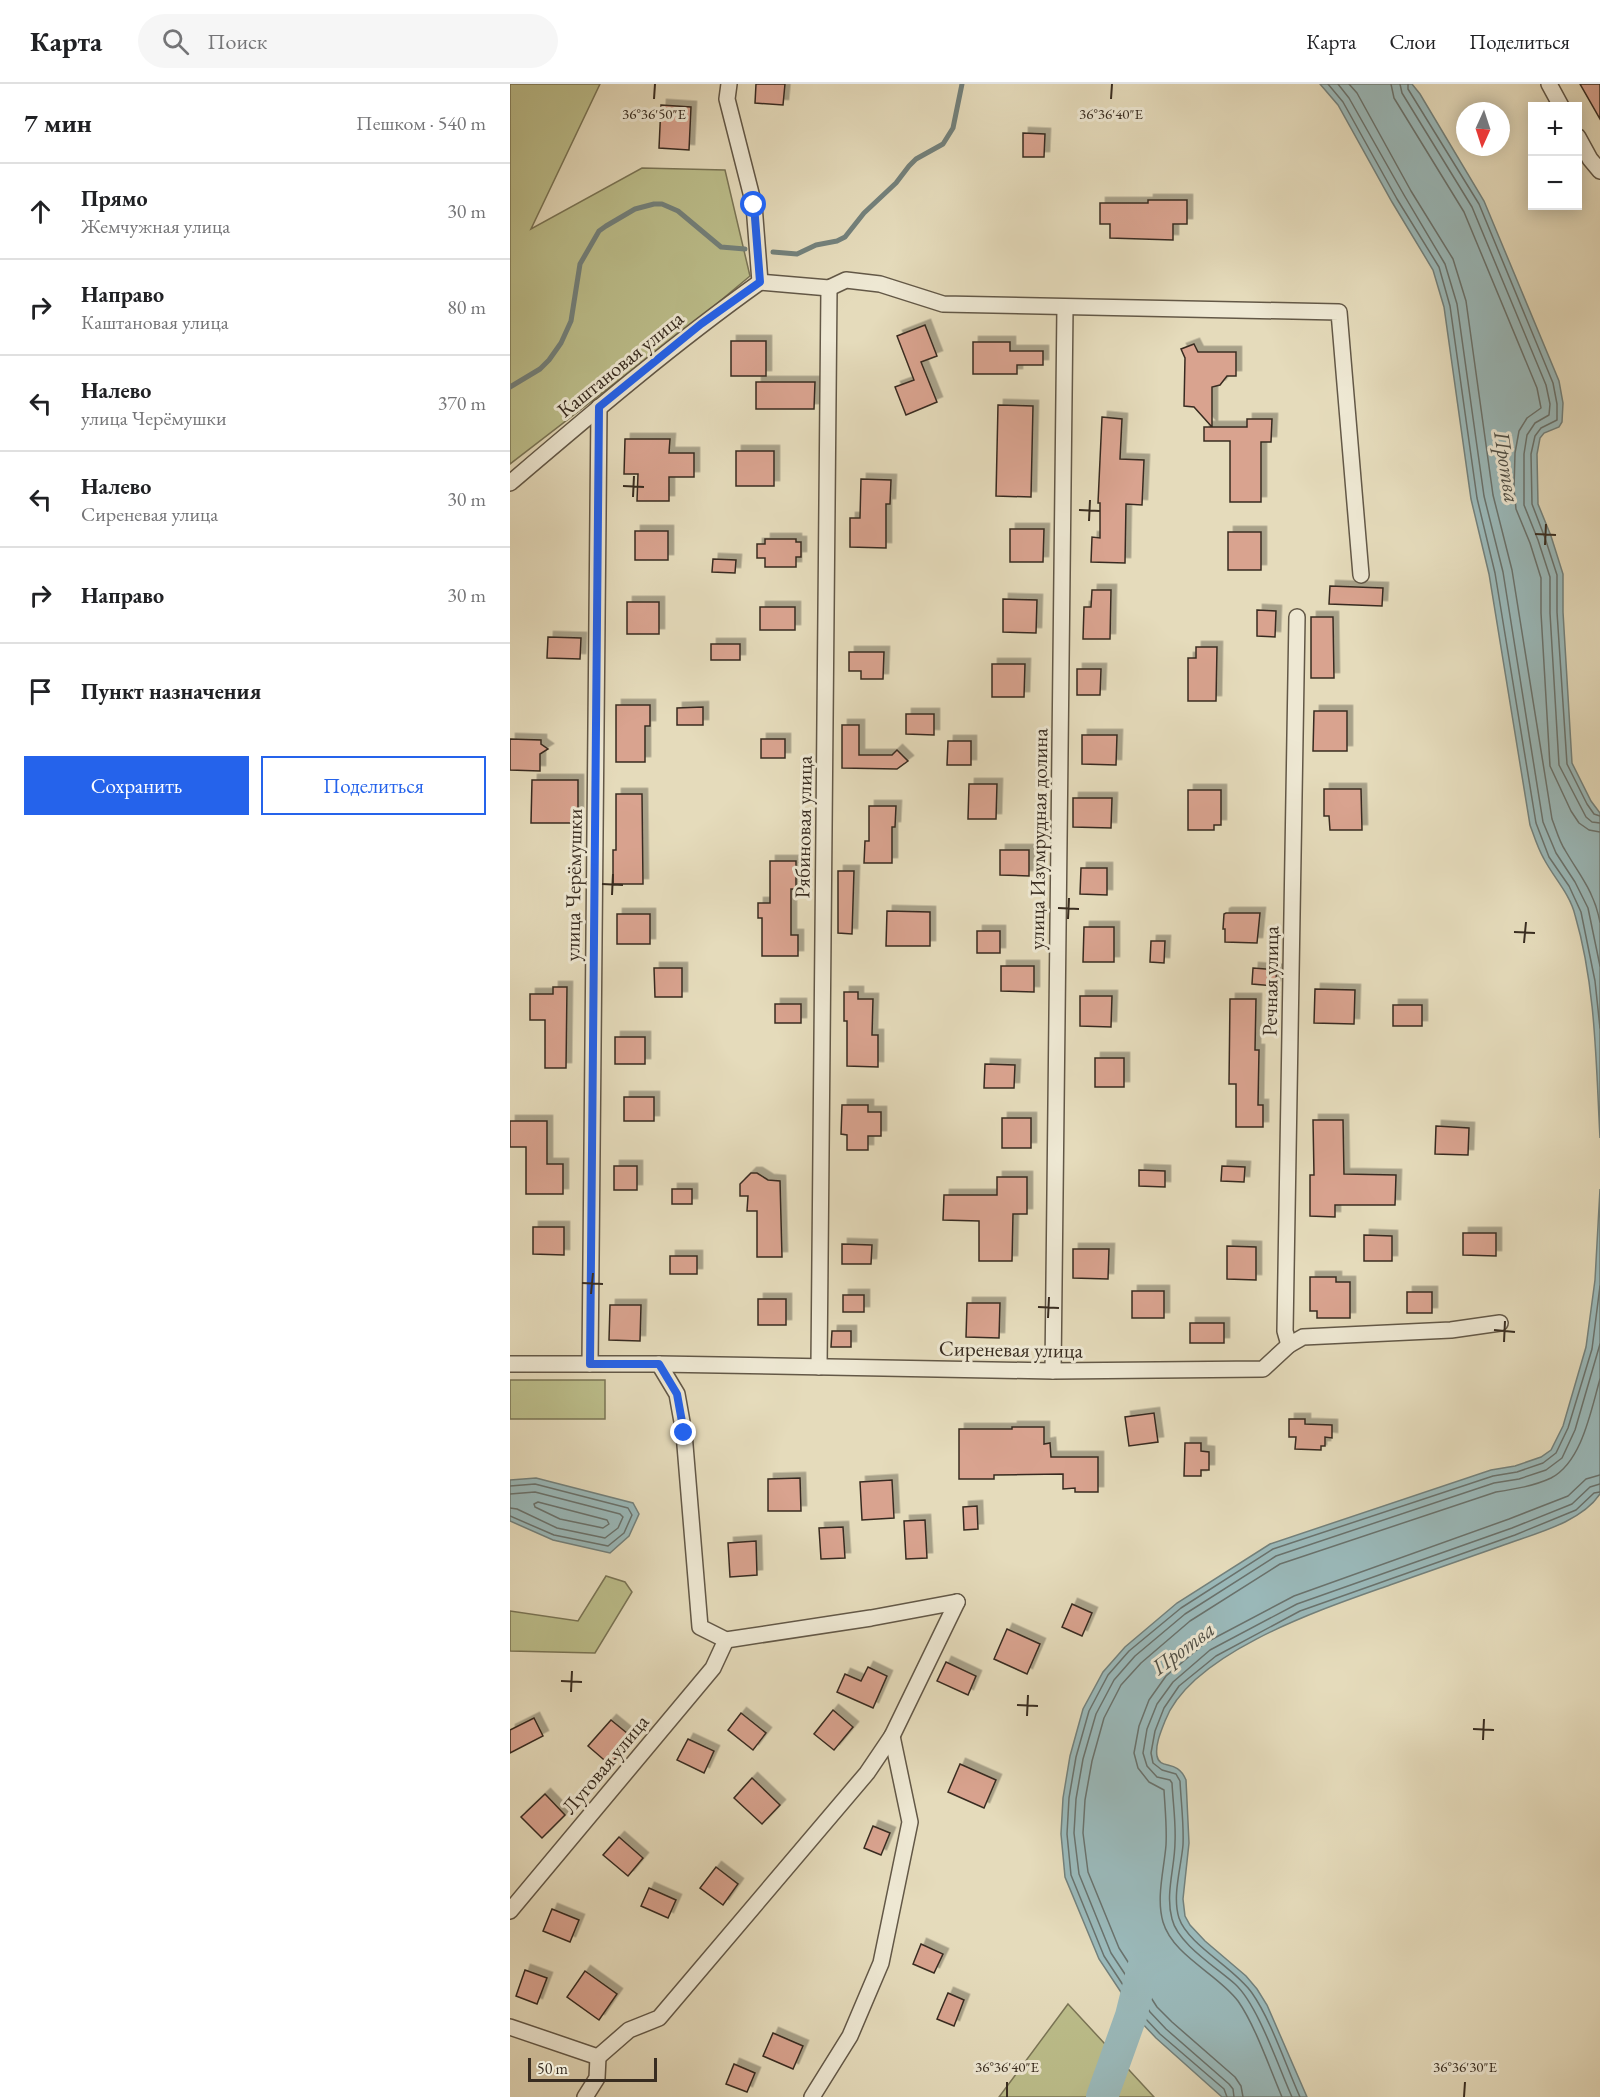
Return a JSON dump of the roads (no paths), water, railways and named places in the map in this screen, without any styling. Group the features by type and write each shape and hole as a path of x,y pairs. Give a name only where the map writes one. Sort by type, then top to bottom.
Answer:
{"street":[{"path":"729,84 727,99 754,205 760,282 829,288 846,280 880,285 943,304 1339,312 1361,575"},
{"path":"1549,84 1559,102"},
{"path":"1582,144 1600,171"},
{"name":"Каштановая улица","path":"510,483 701,324 760,282"},
{"name":"Рябиновая улица","path":"819,1367 829,288"},
{"name":"улица Изумрудная долина","path":"1053,1371 1065,307"},
{"name":"улица Черёмушки","path":"590,1364 599,407"},
{"name":"Речная улица","path":"1289,1345 1285,1331 1297,617"},
{"name":"Сиреневая улица","path":"510,1364 659,1364 1053,1371 1263,1369 1289,1345 1303,1337 1451,1330 1500,1323"},
{"path":"585,2097 597,2078 598,2057 629,2030 659,2018 867,1773 892,1736 957,1602 871,1618 726,1640 700,1627 684,1433 677,1394 659,1364"},
{"name":"Луговая улица","path":"510,1911 713,1668 726,1640"},
{"path":"813,2097 850,2036 881,1963 910,1821 892,1736"},
{"path":"510,2027 598,2057"}],"water":[{"name":"Протва","path":"1320,84 1412,84 1484,201 1559,381 1563,403 1562,422 1559,427 1544,433 1540,438 1537,454 1538,504 1563,574 1563,612 1572,763 1591,801 1600,813 1600,1138 1594,1026 1582,942 1573,907 1542,855 1530,825 1489,574 1471,499 1444,307 1433,270 1338,105"},
{"name":"Протва","path":"1600,1189 1600,1494 1592,1504 1569,1520 1541,1532 1331,1606 1263,1636 1230,1654 1202,1674 1179,1696 1165,1721 1160,1734 1157,1756 1162,1763 1178,1769 1186,1780 1189,1843 1183,1899 1185,1916 1205,1941 1246,1976 1257,1989 1267,2005 1307,2097 1222,2097 1140,2021 1099,1959 1065,1877 1061,1834 1063,1798 1070,1756 1083,1709 1103,1672 1125,1647 1177,1603 1270,1544 1491,1470 1515,1466 1541,1457 1551,1450 1563,1426 1586,1347 1595,1280"},
{"path":"536,1478 633,1503 639,1514 629,1536 610,1553 553,1540 510,1521 510,1480"}],"waterway":[{"path":"773,252 797,254 816,245 845,237 864,213 896,183 916,159 943,144 953,128 962,84"},
{"path":"510,387 540,369 561,343 571,321 580,264 599,231 606,226 635,209 662,204 678,211 721,247 745,249"},
{"path":"1102,2097 1131,2016 1143,1968"}]}
